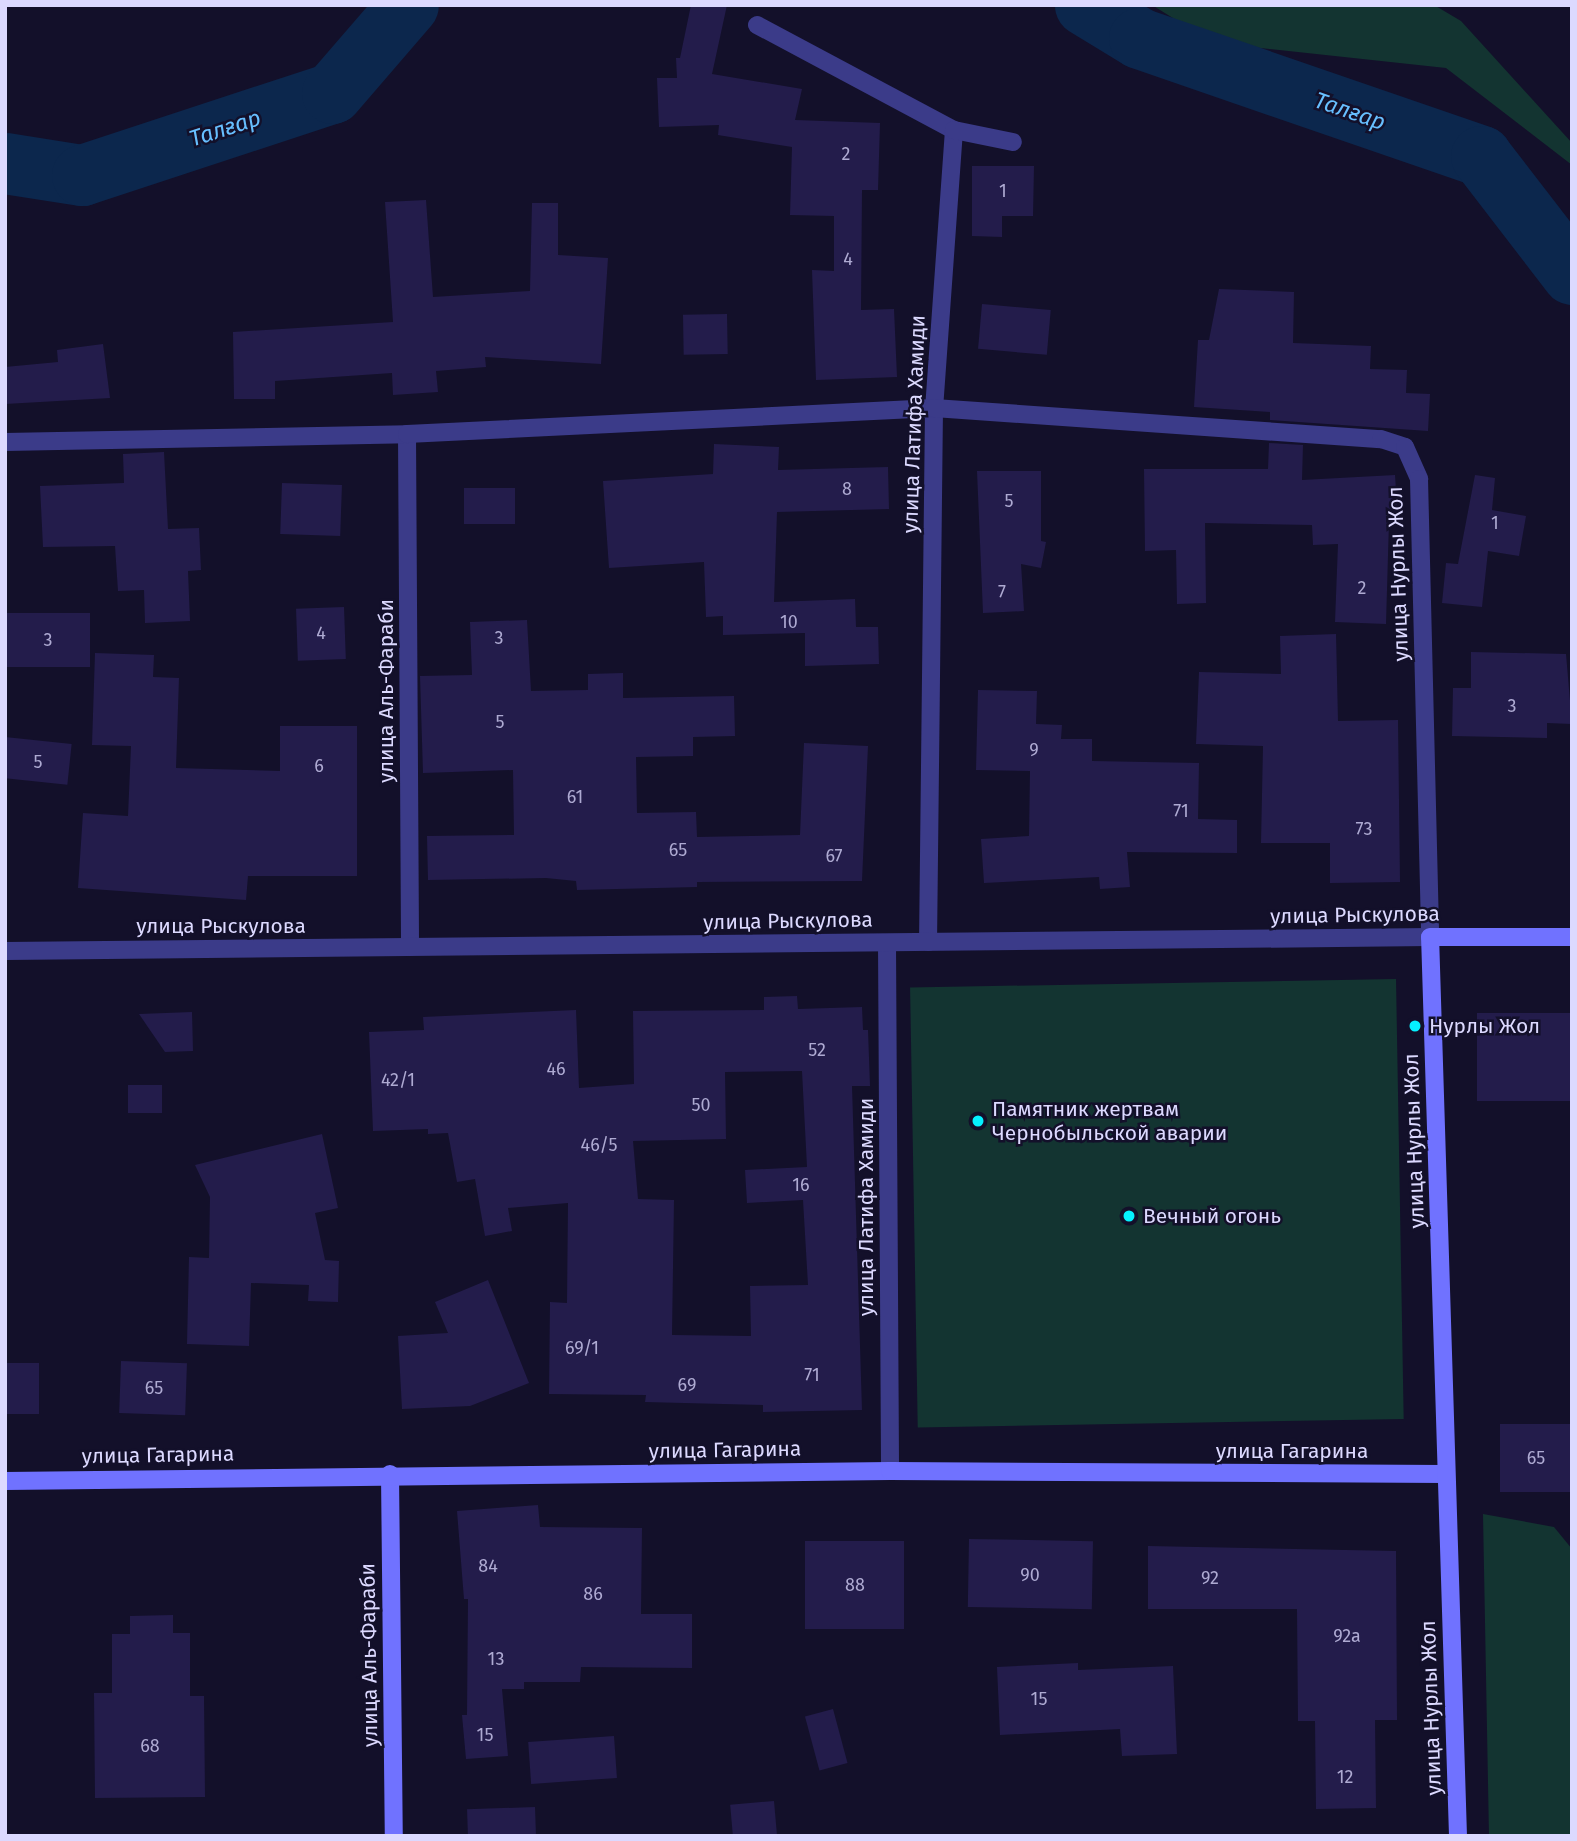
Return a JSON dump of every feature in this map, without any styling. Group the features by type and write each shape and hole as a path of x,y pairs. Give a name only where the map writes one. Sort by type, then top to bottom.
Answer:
{"main road":[{"name":"улица Рыскулова","path":"1430,937 1572,937"},
{"name":"улица Нурлы Жол","path":"1430,937 1458,1836"},
{"name":"улица Гагарина","path":"5,1481 390,1474 890,1471 1445,1474"},
{"name":"улица Аль-Фараби","path":"390,1474 394,1836"}],"street":[{"path":"757,25 954,131 1013,142"},
{"name":"улица Латифа Хамиди","path":"928,942 934,408 954,131"},
{"path":"5,442 407,434 934,408"},
{"name":"улица Нурлы Жол","path":"934,408 1381,439 1405,447 1419,479 1430,937"},
{"name":"улица Аль-Фараби","path":"407,434 410,947"},
{"name":"улица Рыскулова","path":"5,950 1430,937"},
{"name":"улица Латифа Хамиди","path":"887,943 890,1471"}],"green space":[{"path":"1152,5 1434,5 1461,21 1572,143 1572,165 1446,68 1213,43"},
{"path":"1396,979 1404,1419 918,1427 910,987"},
{"path":"1483,1514 1554,1527 1572,1549 1572,1836 1489,1836"}],"building":[{"path":"691,5 727,5 712,74 802,89 795,120 880,123 878,190 862,190 861,310 894,309 897,377 816,380 812,270 834,271 834,216 790,215 792,147 718,135 719,125 659,127 657,78 677,78 676,58 680,58"},
{"path":"972,166 1034,166 1033,216 1002,216 1002,237 972,236"},
{"path":"426,200 433,297 530,291 532,203 558,203 558,255 608,258 601,364 485,357 486,367 436,371 438,392 393,395 392,373 275,381 275,399 234,399 233,332 393,322 385,202"},
{"path":"1219,289 1294,292 1293,343 1371,346 1370,369 1407,370 1406,393 1430,394 1428,431 1270,420 1270,412 1194,407 1198,340 1209,340"},
{"path":"982,304 1051,310 1047,355 978,349"},
{"path":"727,314 728,354 684,355 683,315"},
{"path":"103,344 110,398 5,404 5,367 58,362 57,350"},
{"path":"1269,443 1303,445 1302,480 1395,475 1398,520 1389,521 1386,624 1335,622 1338,544 1313,545 1312,525 1205,523 1206,603 1177,604 1176,550 1145,551 1144,469 1268,469"},
{"path":"714,444 779,447 778,470 888,467 889,509 777,512 774,602 855,599 856,627 878,627 879,664 805,666 805,633 723,635 723,616 706,617 704,562 609,568 603,481 713,474"},
{"path":"164,452 168,529 199,528 201,570 188,571 190,621 145,623 144,590 118,591 115,546 43,547 40,486 124,483 123,454"},
{"path":"977,471 1041,471 1041,541 1046,542 1041,568 1021,564 1024,611 983,613"},
{"path":"1475,475 1495,478 1492,510 1526,516 1519,556 1488,551 1482,607 1442,603 1446,563 1458,564"},
{"path":"282,483 342,485 340,536 280,534"},
{"path":"464,488 515,488 515,524 464,524"},
{"path":"344,607 346,659 298,661 296,609"},
{"path":"5,613 90,613 90,667 5,667"},
{"path":"527,620 531,691 588,690 588,674 623,673 623,698 734,696 735,736 693,737 693,756 636,757 637,813 696,812 697,837 800,835 804,743 868,746 862,881 697,882 697,887 577,890 576,881 546,878 428,880 427,836 514,835 513,770 423,773 420,676 472,675 470,622"},
{"path":"1336,634 1338,721 1398,720 1400,882 1330,883 1330,843 1261,843 1263,746 1196,744 1199,672 1281,674 1280,636"},
{"path":"1471,652 1566,654 1572,724 1547,723 1547,738 1452,736 1453,688 1471,688"},
{"path":"95,653 154,655 153,677 179,678 176,768 280,771 280,726 357,726 357,876 248,876 246,900 78,888 83,813 128,816 131,746 92,745"},
{"path":"978,690 1037,691 1036,724 1062,725 1061,739 1092,739 1092,761 1199,763 1198,819 1237,820 1237,853 1127,852 1130,887 1100,889 1099,877 984,883 981,839 1029,836 1030,771 976,770"},
{"path":"5,737 72,744 67,785 5,778"},
{"path":"797,996 798,1009 862,1007 863,1030 868,1030 870,1086 852,1086 862,1410 763,1412 763,1405 645,1402 646,1395 549,1394 550,1302 567,1303 568,1203 508,1208 512,1231 485,1236 475,1179 457,1182 448,1133 428,1134 428,1129 373,1131 369,1032 424,1030 423,1017 576,1010 579,1088 634,1084 633,1011 764,1010 764,997","holes":["802,1071 807,1167 745,1170 747,1203 803,1200 808,1285 750,1286 751,1336 672,1335 674,1200 638,1199 633,1141 726,1139 725,1072"]},
{"path":"192,1012 193,1051 165,1052 139,1014"},
{"path":"1477,1013 1572,1013 1572,1101 1477,1101"},
{"path":"128,1085 162,1085 162,1113 128,1113"},
{"path":"322,1134 338,1208 315,1213 325,1260 339,1261 338,1302 308,1301 309,1285 251,1283 249,1346 187,1344 189,1257 209,1258 210,1197 195,1165"},
{"path":"488,1280 529,1383 470,1406 402,1409 398,1336 448,1333 435,1302"},
{"path":"121,1361 187,1363 185,1415 119,1413"},
{"path":"6,1363 39,1363 39,1414 6,1414"},
{"path":"1500,1424 1572,1424 1572,1492 1500,1492"},
{"path":"538,1505 540,1527 642,1528 641,1614 692,1614 692,1668 581,1667 580,1682 524,1682 524,1689 502,1689 508,1756 466,1759 462,1715 467,1715 468,1599 464,1599 457,1511"},
{"path":"969,1539 1093,1541 1092,1609 968,1607"},
{"path":"805,1541 904,1541 904,1629 805,1629"},
{"path":"1148,1546 1396,1551 1397,1720 1375,1720 1376,1808 1316,1809 1315,1721 1298,1721 1297,1609 1148,1609"},
{"path":"173,1615 173,1633 190,1633 190,1696 204,1696 205,1797 95,1798 94,1693 112,1693 112,1634 130,1634 130,1616"},
{"path":"1078,1663 1078,1670 1173,1666 1177,1754 1122,1756 1120,1729 1000,1735 997,1667"},
{"path":"833,1709 847,1763 819,1771 805,1717"},
{"path":"614,1736 617,1778 531,1784 528,1742"},
{"path":"774,1801 777,1836 733,1836 730,1805"},
{"path":"535,1807 536,1836 468,1836 467,1809"}],"waterway":[{"name":"Талғар","path":"5,163 82,175 332,93 408,5"},
{"name":"Талғар","path":"1085,5 1139,38 1481,156 1572,274"}],"place":[{"name":"Нурлы Жол","path":"1415,1026"},
{"name":"Памятник жертвам Чернобыльской аварии","path":"978,1121"},
{"name":"Вечный огонь","path":"1129,1216"}]}
